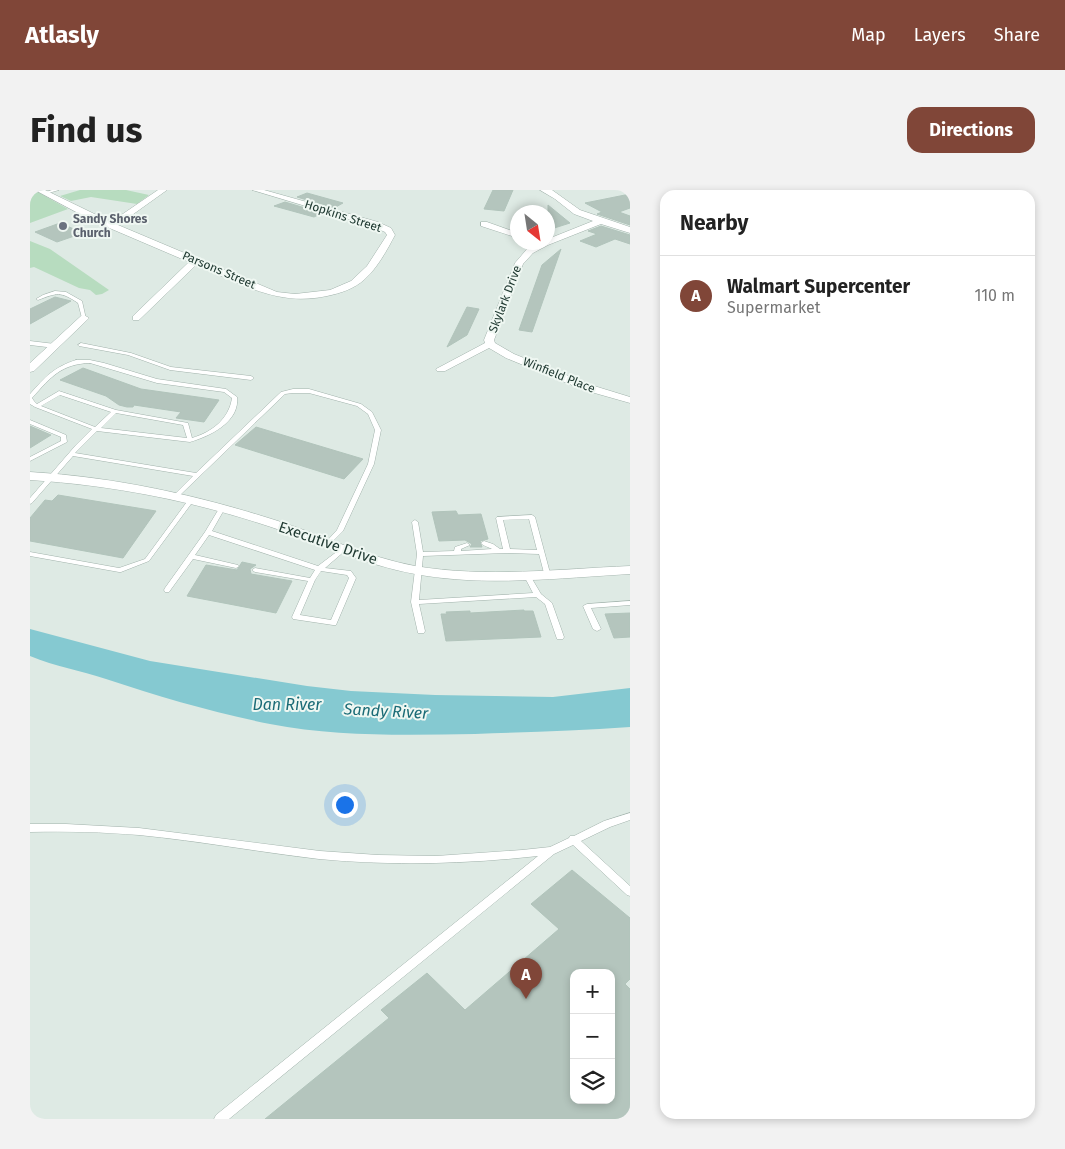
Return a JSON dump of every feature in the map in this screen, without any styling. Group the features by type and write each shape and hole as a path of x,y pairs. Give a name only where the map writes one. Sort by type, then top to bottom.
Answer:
{"street":[{"path":"113,225 163,190"},
{"name":"Hopkins Street","path":"256,190 375,224 390,232 391,235 387,241"},
{"path":"544,190 560,197 574,210 630,230"},
{"name":"Parsons Street","path":"42,192 113,225 274,294 289,297 306,297 337,290 356,282 366,273 387,241"},
{"name":"Skylark Drive","path":"555,238 601,221"},
{"path":"484,224 510,233"},
{"name":"Skylark Drive","path":"440,369 490,344 489,340 519,263 533,250"},
{"path":"136,318 196,260"},
{"path":"30,369 84,318"},
{"name":"Winfield Place","path":"490,344 507,354 585,386 610,396 630,400"},
{"name":"Executive Drive","path":"30,476 123,487 191,500 222,508 389,563 418,570 455,574 526,574 630,570"}],"lane":[{"path":"42,192 57,190"},
{"path":"38,299 51,292 65,292 80,302 84,318"},
{"path":"30,343 55,346"},
{"path":"81,345 120,353 170,368 251,378"},
{"path":"104,363 120,353"},
{"path":"81,361 104,363 156,380 226,391 235,398 235,406 219,426 203,437 190,440 96,429 31,402 30,397 49,377 63,368 81,361"},
{"path":"213,389 222,374"},
{"path":"175,497 283,393 309,391 359,405 370,414 378,430 372,464 340,531 328,543"},
{"path":"37,406 59,393 115,411 186,424 190,440"},
{"path":"30,502 78,446 115,411"},
{"path":"30,422 64,436 64,442"},
{"path":"30,459 64,442 78,446"},
{"path":"71,454 197,475"},
{"path":"30,554 119,570 146,560 191,500"},
{"path":"167,590 208,532 222,508"},
{"path":"507,551 499,518 532,518 548,573"},
{"path":"415,522 420,554 415,602 421,630"},
{"path":"208,532 319,569 349,573 353,578 333,623 296,617 312,580 319,569 345,548"},
{"path":"484,543 491,545 498,551"},
{"path":"458,552 458,548 467,544"},
{"path":"420,554 498,551 541,552"},
{"path":"190,556 236,566"},
{"path":"256,570 312,580"},
{"path":"526,574 538,595 548,603 560,637"},
{"path":"415,602 538,595"},
{"path":"596,630 587,606 630,603"},
{"path":"220,1119 551,851 573,839 628,819"},
{"path":"30,828 86,828 154,834 321,855 381,859 502,857 551,851"},
{"path":"573,839 630,892"}],"green space":[{"path":"80,190 126,190 149,195 137,204 91,197 71,201 60,196"},
{"path":"38,192 68,209 30,223 30,195"},
{"path":"30,241 50,249 109,290 96,295 90,290 79,288 34,267 30,268"}],"water":[{"name":"Dan River","path":"30,629 150,661 307,686 351,691 435,695 553,697 630,688 630,727 424,735 346,733 270,724 208,710 40,660 30,656"}],"building":[{"path":"493,190 513,190 504,211 484,209"},
{"path":"307,193 343,203 334,208 297,197"},
{"path":"630,194 630,208 619,212 630,216 630,225 597,214 602,212 585,203"},
{"path":"285,202 322,213 314,217 274,206"},
{"path":"555,211 570,223 555,228"},
{"path":"60,223 83,233 57,242 35,232"},
{"path":"601,226 630,235 630,244 615,239 596,247 580,241 597,234 588,231"},
{"path":"561,249 532,332 519,330 542,265"},
{"path":"55,297 71,301 30,324 30,309"},
{"path":"467,307 479,309 467,335 447,347"},
{"path":"83,368 141,389 219,400 204,422 176,418 181,412 134,405 133,407 127,407 119,405 106,396 60,380"},
{"path":"30,426 51,435 30,448"},
{"path":"256,427 363,459 344,479 235,445"},
{"path":"58,495 156,511 123,558 30,541 30,518 45,500 52,501"},
{"path":"456,511 458,515 481,514 488,539 480,541 482,547 470,547 472,544 465,540 439,541 432,512"},
{"path":"242,562 256,565 250,569 251,574 292,581 276,613 187,596 206,565 237,570"},
{"path":"470,611 470,613 533,611 541,637 446,641 441,614 447,614 446,612"},
{"path":"630,613 630,637 614,638 605,614"},
{"path":"572,870 630,918 630,979 625,984 630,989 630,1119 265,1119 389,1018 381,1010 427,973 465,1010 559,929 531,904"}],"place":[{"name":"Sandy Shores Church","path":"63,226"},
{"name":"Walmart Supercenter","path":"526,999"}],"water label":[{"name":"Sandy River","path":"386,711"}]}
